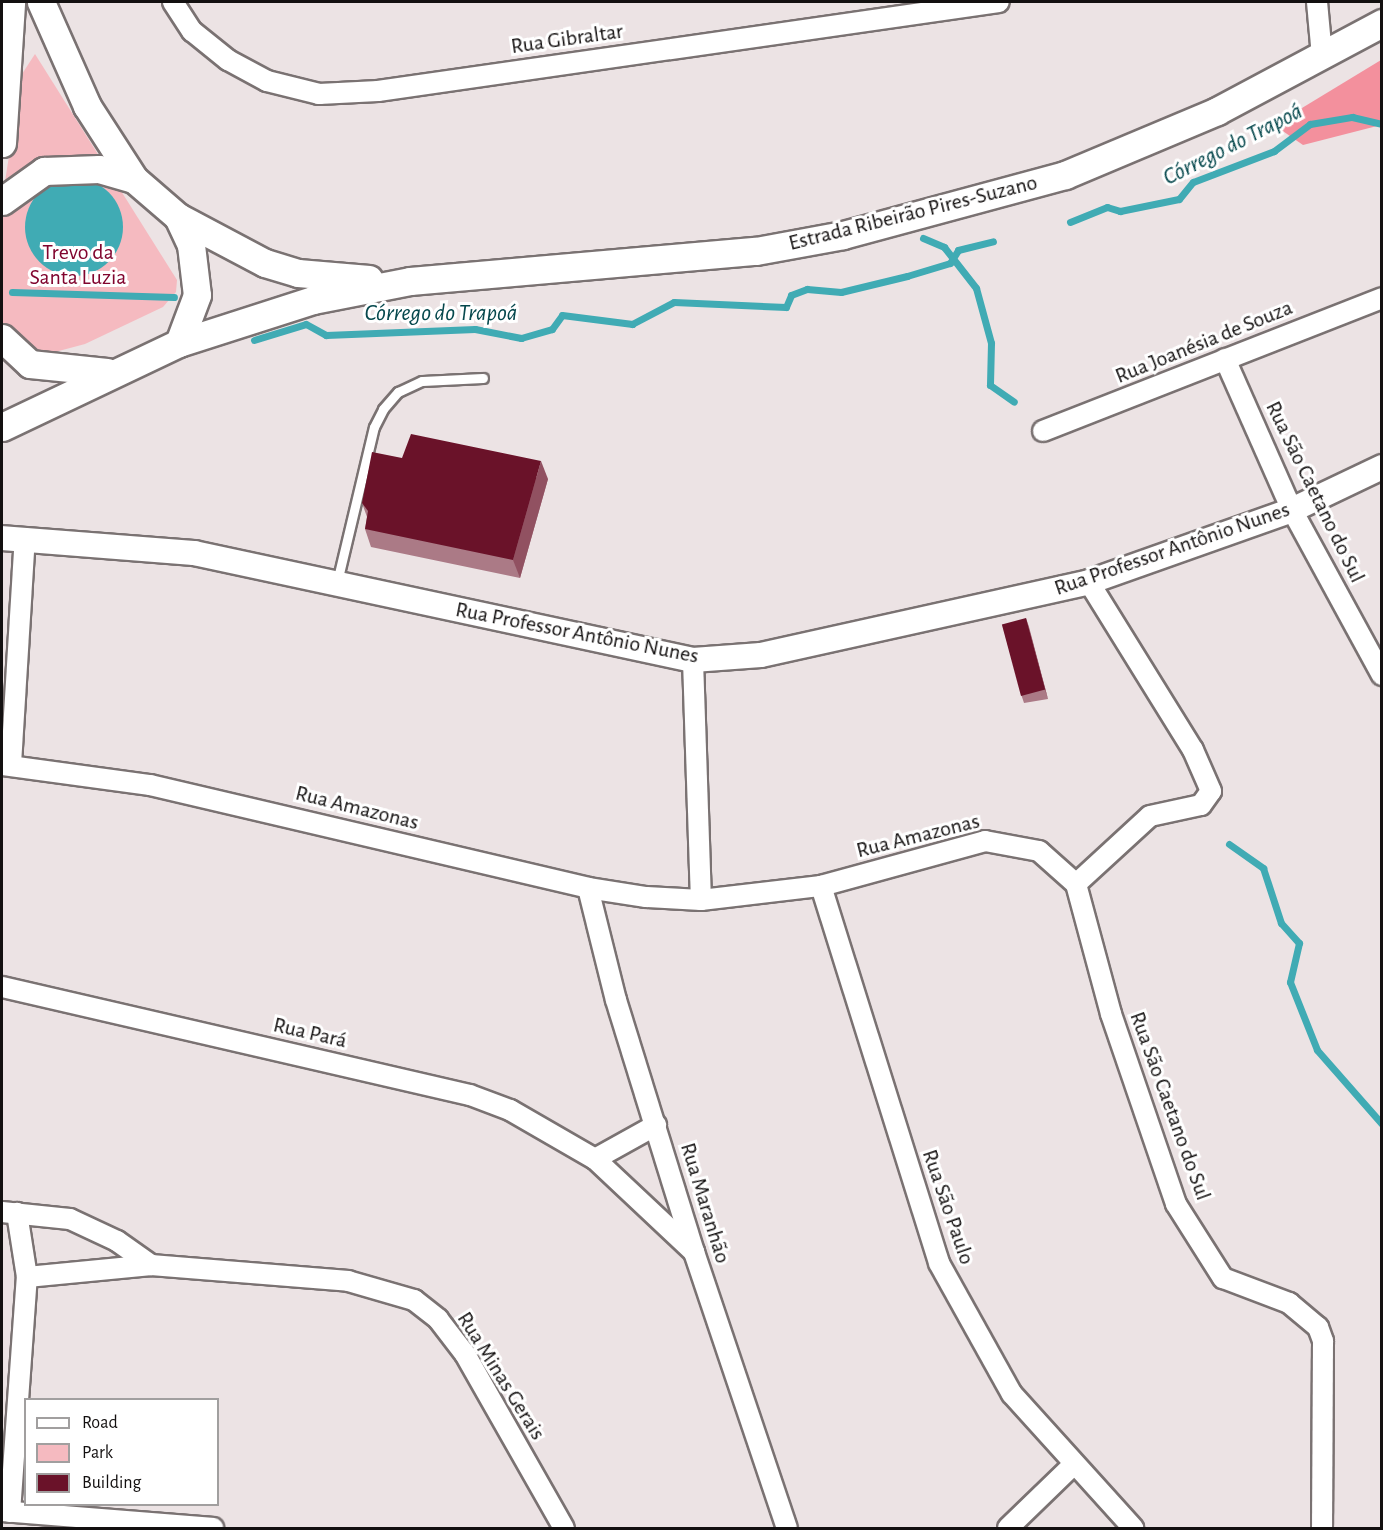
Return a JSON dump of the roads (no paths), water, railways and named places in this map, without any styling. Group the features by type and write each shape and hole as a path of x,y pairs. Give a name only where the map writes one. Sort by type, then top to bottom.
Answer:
{"main road":[{"path":"2,144 11,2"},
{"path":"41,2 87,106 134,179 178,218 265,263 298,273 410,281"},
{"name":"Estrada Ribeirão Pires-Suzano","path":"410,281 756,251 843,235 1065,175 1139,148 1322,56 1382,23"},
{"path":"2,201 44,171 99,169 134,179"},
{"path":"178,218 196,269 191,319 179,343"},
{"path":"2,427 111,372 179,343 280,308 410,281"},
{"path":"2,338 30,364 57,371 111,372"}],"street":[{"name":"Rua Gibraltar","path":"173,2 192,31 228,60 267,81 319,94 378,91 999,2"},
{"path":"1317,2 1322,56"},
{"name":"Rua Joanésia de Souza","path":"1043,431 1382,298"},
{"name":"Rua São Caetano do Sul","path":"1225,359 1292,510 1382,675"},
{"name":"Rua Professor Antônio Nunes","path":"13,538 135,544 693,660 761,656 1089,582 1292,510 1382,466"},
{"path":"6,765 13,538"},
{"path":"1076,884 1149,816 1201,805 1211,796 1193,750 1089,582"},
{"path":"693,660 701,900"},
{"name":"Rua Amazonas","path":"6,765 150,785 588,888 701,900 821,886 985,841 1039,852 1076,884"},
{"name":"Rua São Caetano do Sul","path":"1076,884 1111,1014 1176,1203 1223,1278 1302,1310 1321,1334 1322,1528"},
{"name":"Rua São Paulo","path":"821,886 939,1263 994,1368 1072,1466 1132,1528"},
{"name":"Rua Maranhão","path":"588,888 694,1252 787,1528"},
{"name":"Rua Pará","path":"2,987 470,1095 539,1124 595,1159 694,1252"},
{"path":"595,1159 656,1125"},
{"path":"151,1265 117,1241 70,1219 9,1213 27,1277 6,1512 213,1528"},
{"name":"Rua Minas Gerais","path":"27,1277 151,1265 348,1281 414,1300 438,1319 465,1354 564,1528"},
{"path":"1008,1528 1072,1466"}],"lane":[{"path":"336,584 374,427 383,409 398,392 422,381 483,378"}],"water":[{"path":"74,178 93,182 109,192 119,208 123,227 119,246 109,262 93,272 74,276 55,272 39,262 29,246 25,227 29,208 39,192 55,182"}],"waterway":[{"name":"Córrego do Trapoá","path":"1070,222 1107,207 1120,211 1179,199 1193,182 1274,151 1310,124 1352,117 1382,124"},
{"path":"923,238 944,247 976,288 991,343 990,385 1014,402"},
{"name":"Córrego do Trapoá","path":"254,340 306,324 326,335 475,329 521,338 552,329 562,315 632,324 674,302 786,307 791,295 807,289 841,292 907,276 950,263 958,250 993,241"},
{"path":"12,292 174,297"},
{"path":"1229,844 1263,868 1281,923 1299,943 1290,982 1317,1050 1382,1124"}],"park label":[{"name":"Trevo da Santa Luzia","path":"78,264"}]}
